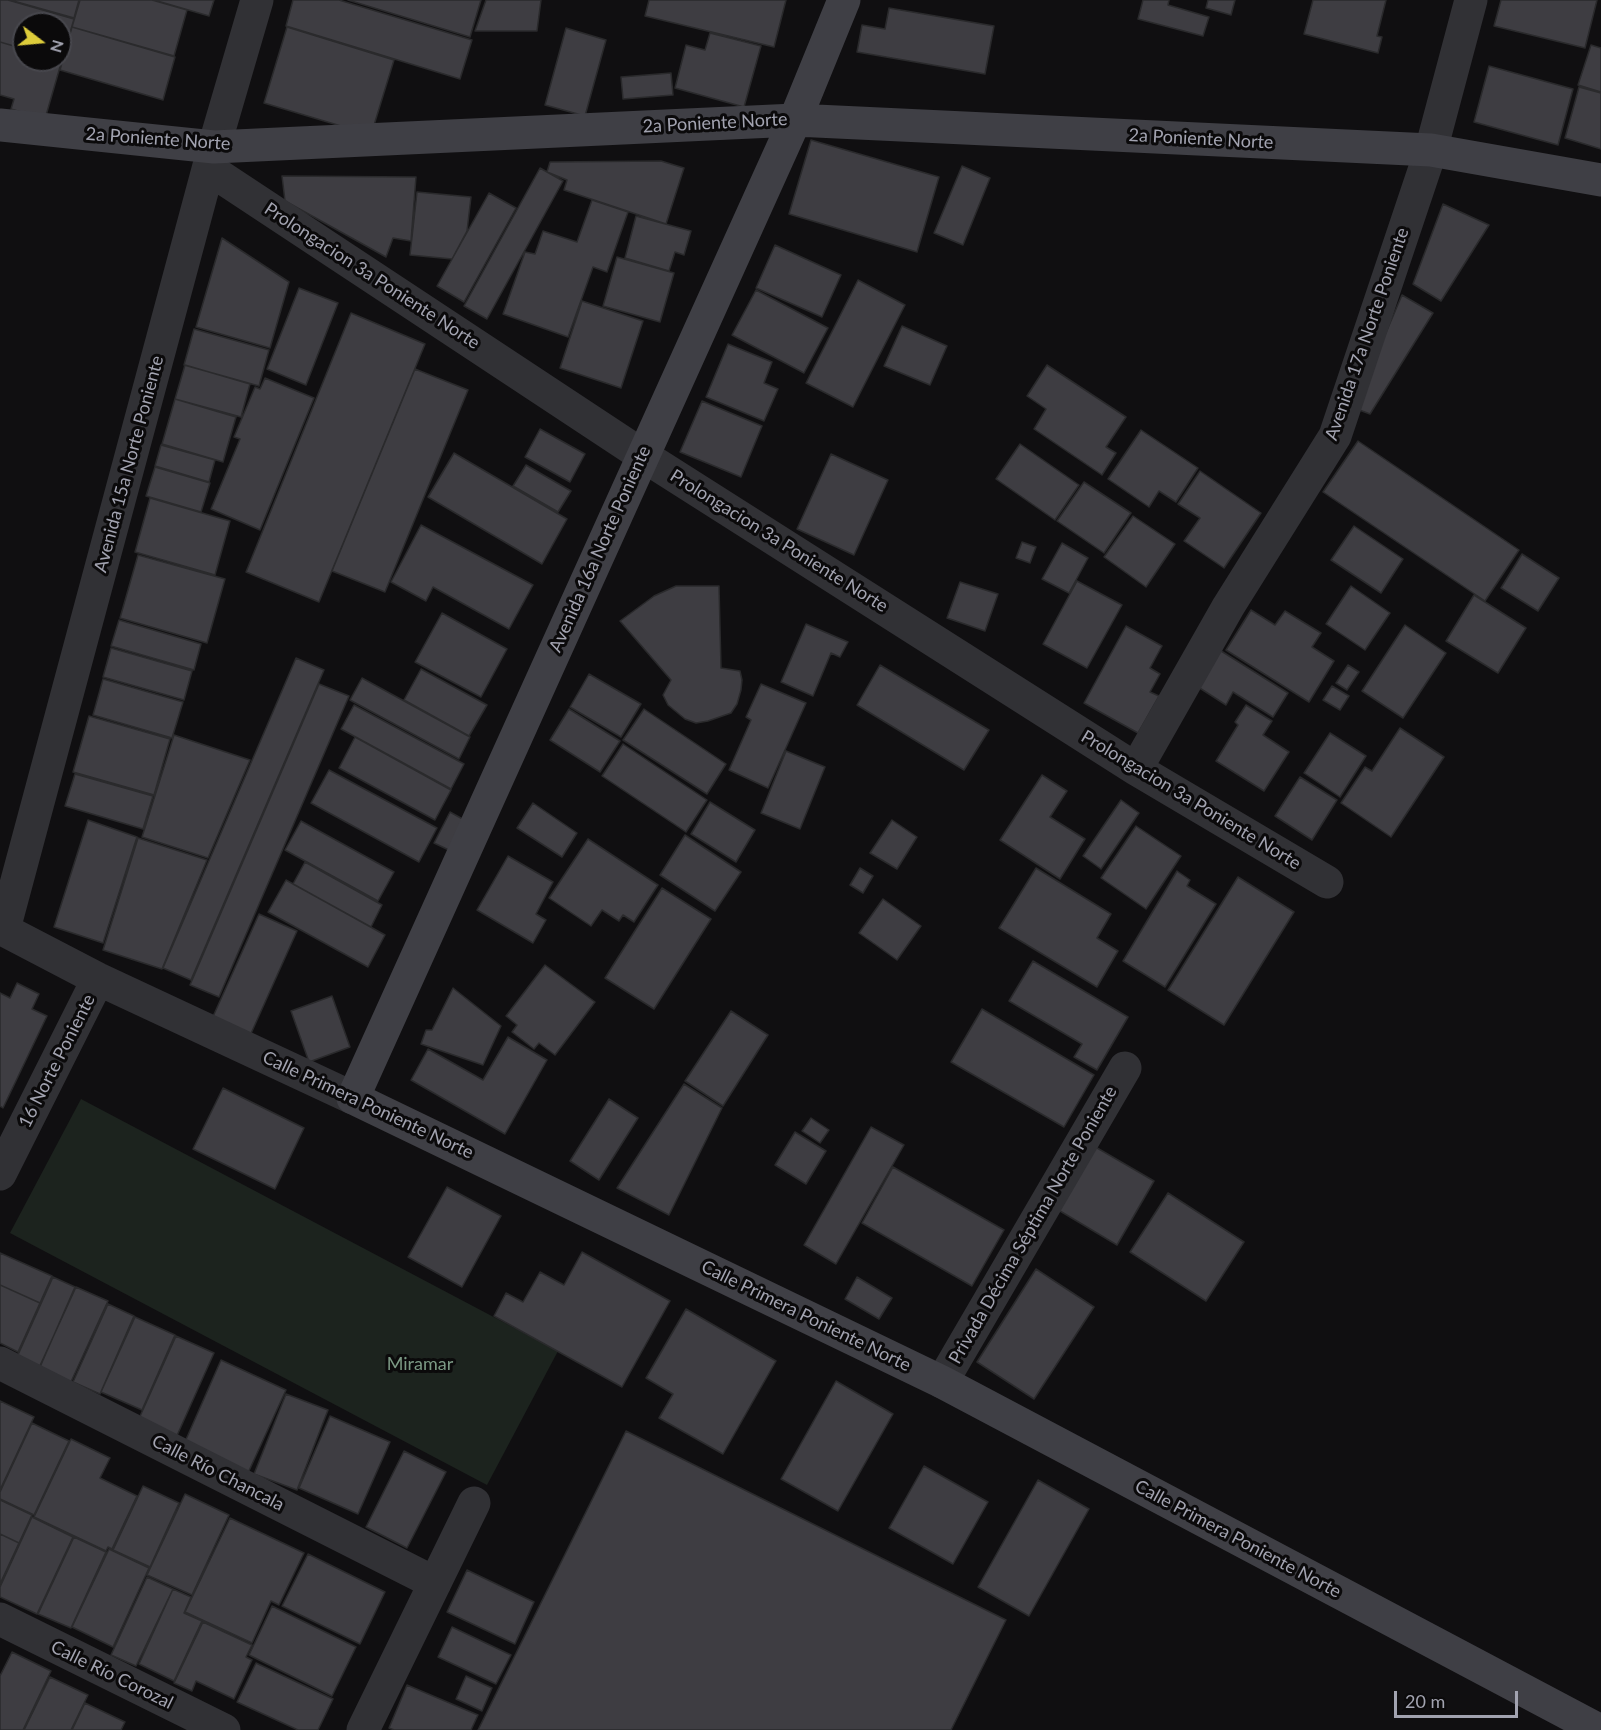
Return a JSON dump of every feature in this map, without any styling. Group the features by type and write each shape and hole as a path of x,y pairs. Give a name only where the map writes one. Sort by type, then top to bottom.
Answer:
{"street":[{"name":"Avenida 15a Norte Poniente","path":"2,929 257,0"},
{"name":"Avenida 16a Norte Poniente","path":"353,1098 795,120 844,0"},
{"name":"Avenida 17a Norte Poniente","path":"1136,768 1228,607 1335,436 1431,150 1472,0"},
{"name":"2a Poniente Norte","path":"0,126 212,158 795,120 1431,150 1601,180"},
{"name":"Prolongacion 3a Poniente Norte","path":"212,158 642,455 1136,768 1327,882"},
{"name":"Calle Primera Poniente Norte","path":"2,929 98,979 353,1098 942,1382 1599,1730"},
{"name":"16 Norte Poniente","path":"4,1158 98,979"},
{"name":"Privada Décima Séptima Norte Poniente","path":"942,1382 1125,1068"},
{"name":"Calle Río Chancala","path":"0,1363 435,1583"},
{"path":"363,1730 474,1503"},
{"name":"Calle Río Corozal","path":"0,1619 224,1730"}],"green space":[{"name":"Miramar","path":"81,1099 558,1351 487,1485 10,1233"}],"building":[{"path":"0,0 8,0 50,12 12,12 12,46 0,42"},
{"path":"10,0 79,0 74,18 72,12 53,12"},
{"path":"80,0 152,0 187,10 174,56 72,27"},
{"path":"154,0 214,0 209,16"},
{"path":"293,0 339,0 472,40 460,79 286,26"},
{"path":"348,0 481,0 470,37"},
{"path":"486,0 541,0 537,31 475,31"},
{"path":"649,0 786,0 774,47 645,16"},
{"path":"1143,0 1169,0 1168,5 1209,17 1203,36 1138,19"},
{"path":"1208,0 1235,0 1231,15 1206,8"},
{"path":"1313,0 1386,0 1377,36 1382,37 1378,53 1304,34"},
{"path":"1501,0 1597,0 1585,48 1494,26"},
{"path":"889,8 994,26 985,74 857,52 862,25 885,29"},
{"path":"72,27 175,57 163,100 67,72 72,72"},
{"path":"287,27 394,60 371,135 264,103"},
{"path":"566,28 606,40 585,116 545,105"},
{"path":"710,33 761,46 744,107 675,88 686,45 705,50"},
{"path":"0,42 12,46 12,72 59,72 45,119 11,109 14,99 0,95"},
{"path":"1591,45 1601,48 1601,92 1578,85"},
{"path":"1489,66 1573,89 1558,145 1474,122"},
{"path":"671,73 673,95 623,99 621,77"},
{"path":"1579,87 1601,93 1601,149 1565,138"},
{"path":"811,140 939,177 917,252 789,214"},
{"path":"661,161 684,168 666,224 564,190 567,180 547,172 550,162"},
{"path":"962,166 990,178 963,245 934,233"},
{"path":"540,168 563,181 487,319 464,306"},
{"path":"282,176 416,177 411,241 393,238 386,257 285,201"},
{"path":"417,192 471,197 467,231 452,259 410,255"},
{"path":"489,193 516,208 464,302 437,286"},
{"path":"592,200 628,212 607,272 593,267 568,337 503,314 525,252 535,254 543,231 577,242"},
{"path":"1443,204 1489,225 1441,301 1413,284"},
{"path":"636,216 691,231 684,255 675,252 669,271 625,258"},
{"path":"222,238 289,282 270,348 196,327"},
{"path":"775,245 841,275 822,317 756,288"},
{"path":"617,257 674,273 660,322 603,306"},
{"path":"858,280 905,305 853,407 806,383"},
{"path":"299,288 338,303 306,385 267,369"},
{"path":"756,290 828,328 804,373 732,335"},
{"path":"1402,295 1433,313 1370,414 1354,408"},
{"path":"582,301 643,321 621,388 560,368"},
{"path":"351,313 425,344 319,602 246,572"},
{"path":"902,326 947,346 930,385 884,366"},
{"path":"194,329 269,350 259,386 184,365"},
{"path":"728,344 772,362 764,383 778,389 764,421 706,397"},
{"path":"185,365 250,384 241,417 175,399"},
{"path":"1047,365 1126,417 1106,447 1116,453 1102,475 1034,429 1046,409 1027,396"},
{"path":"415,369 468,390 385,592 332,571"},
{"path":"265,378 314,398 260,530 211,509 240,439 234,437 255,387 260,389"},
{"path":"175,399 236,417 223,462 162,444"},
{"path":"702,401 762,426 741,477 680,452"},
{"path":"540,429 585,454 570,482 525,457"},
{"path":"1141,430 1198,468 1176,502 1159,491 1149,507 1108,479"},
{"path":"1358,441 1519,550 1485,601 1323,492"},
{"path":"1020,444 1079,485 1055,520 996,479"},
{"path":"161,445 215,460 209,482 155,466"},
{"path":"454,453 567,519 542,564 428,497"},
{"path":"831,454 888,480 854,555 797,529"},
{"path":"526,465 571,491 558,512 513,486"},
{"path":"155,467 210,483 201,512 146,496"},
{"path":"1200,471 1261,513 1224,568 1184,541 1200,518 1178,504"},
{"path":"1084,482 1131,513 1104,553 1057,521"},
{"path":"150,498 230,521 215,575 135,552"},
{"path":"1133,516 1175,544 1146,587 1104,557"},
{"path":"421,525 533,585 509,629 433,587 426,601 391,582"},
{"path":"1354,526 1403,559 1381,593 1331,560"},
{"path":"1022,542 1036,547 1030,563 1016,558"},
{"path":"1062,543 1088,558 1069,593 1042,579"},
{"path":"1522,554 1559,578 1538,611 1501,588"},
{"path":"138,555 225,579 207,643 120,618"},
{"path":"1077,581 1122,605 1087,668 1043,644"},
{"path":"960,582 998,594 985,631 947,618"},
{"path":"676,586 719,586 721,668 740,671 742,680 737,704 731,713 708,721 696,723 685,719 668,705 663,695 671,680 620,621 654,596"},
{"path":"1351,586 1390,613 1365,650 1326,624"},
{"path":"1474,595 1526,628 1498,673 1446,641"},
{"path":"1251,610 1275,625 1285,611 1321,633 1312,647 1334,661 1309,702 1226,650"},
{"path":"442,613 507,649 481,697 415,662"},
{"path":"119,620 201,644 194,670 111,646"},
{"path":"806,624 848,642 840,657 831,653 813,696 781,682"},
{"path":"1405,625 1446,653 1403,718 1362,691"},
{"path":"1126,626 1162,646 1150,668 1160,674 1150,692 1159,696 1138,733 1084,703"},
{"path":"111,648 192,671 184,700 103,677"},
{"path":"1218,649 1288,693 1273,717 1233,692 1226,705 1195,685"},
{"path":"296,658 324,670 191,980 163,968"},
{"path":"880,665 989,730 964,770 857,705"},
{"path":"1348,665 1359,672 1347,690 1336,683"},
{"path":"421,669 487,705 469,736 404,700"},
{"path":"589,674 641,704 621,737 570,707"},
{"path":"362,678 470,737 459,759 350,700"},
{"path":"103,679 183,702 172,738 93,715"},
{"path":"319,684 349,696 219,997 190,985"},
{"path":"761,684 806,703 768,788 729,770 751,720 746,717"},
{"path":"1332,686 1349,696 1340,710 1323,700"},
{"path":"354,705 464,764 451,789 341,729"},
{"path":"1246,705 1272,721 1263,735 1289,752 1264,791 1216,761 1238,725 1235,722"},
{"path":"569,709 620,741 600,772 550,740"},
{"path":"644,709 726,764 707,794 623,740"},
{"path":"89,716 170,739 154,795 73,772"},
{"path":"1400,728 1444,757 1391,837 1341,803 1365,767 1372,771"},
{"path":"1330,733 1366,756 1340,797 1304,773"},
{"path":"174,735 250,760 208,858 142,837"},
{"path":"355,737 451,790 435,820 339,768"},
{"path":"623,744 707,800 686,832 602,776"},
{"path":"786,751 825,767 800,829 761,813"},
{"path":"329,770 437,828 419,862 311,803"},
{"path":"75,774 153,796 143,829 65,806"},
{"path":"1042,775 1067,791 1050,817 1085,839 1060,879 1000,840"},
{"path":"1300,777 1337,800 1312,840 1275,816"},
{"path":"1121,800 1139,813 1101,869 1083,856"},
{"path":"710,802 755,830 736,862 691,834"},
{"path":"533,803 577,833 562,857 517,828"},
{"path":"450,812 468,822 453,852 434,843"},
{"path":"88,820 137,837 103,943 54,927"},
{"path":"892,820 917,837 897,869 870,853"},
{"path":"301,821 394,872 378,901 285,850"},
{"path":"1136,826 1181,856 1146,909 1101,878"},
{"path":"685,835 741,872 715,911 660,875"},
{"path":"138,838 207,860 162,969 103,950"},
{"path":"588,839 658,885 634,922 623,915 619,921 602,910 591,926 549,898"},
{"path":"508,856 553,882 536,914 546,920 533,943 477,910"},
{"path":"305,862 382,905 371,927 293,884"},
{"path":"860,868 873,876 863,893 850,885"},
{"path":"1036,868 1111,914 1097,938 1118,951 1097,987 999,928"},
{"path":"1177,871 1190,880 1187,886 1216,904 1165,987 1123,961"},
{"path":"1238,877 1294,912 1224,1025 1168,990"},
{"path":"286,880 385,935 368,967 268,912"},
{"path":"662,888 711,919 654,1009 605,978"},
{"path":"883,899 921,926 897,960 859,933"},
{"path":"259,914 297,931 249,1038 211,1021"},
{"path":"1033,961 1128,1017 1097,1070 1074,1057 1082,1044 1009,1001"},
{"path":"545,965 595,1002 555,1055 539,1043 534,1049 512,1032 517,1025 506,1016"},
{"path":"17,983 39,994 32,1009 47,1016 3,1108 0,1106 0,993 10,998"},
{"path":"453,988 501,1026 483,1065 421,1044 426,1030 432,1030"},
{"path":"332,996 350,1047 309,1062 291,1011"},
{"path":"982,1009 1094,1075 1064,1127 951,1062"},
{"path":"731,1011 768,1035 723,1106 685,1081"},
{"path":"508,1037 547,1060 505,1134 411,1080 428,1049 483,1080"},
{"path":"684,1084 722,1108 669,1215 617,1188"},
{"path":"223,1088 304,1128 275,1189 193,1149"},
{"path":"609,1099 638,1118 599,1180 570,1161"},
{"path":"811,1118 829,1130 820,1143 802,1131"},
{"path":"871,1127 904,1145 836,1264 804,1245"},
{"path":"795,1132 826,1151 806,1184 775,1165"},
{"path":"1092,1145 1154,1181 1117,1245 1055,1208"},
{"path":"893,1167 1004,1230 972,1286 862,1223"},
{"path":"447,1187 501,1216 462,1287 408,1257"},
{"path":"1168,1193 1244,1242 1206,1301 1130,1252"},
{"path":"582,1252 670,1301 622,1387 494,1316 506,1293 523,1302 540,1272 564,1285"},
{"path":"0,1253 52,1276 40,1303 0,1285"},
{"path":"1036,1269 1094,1307 1034,1399 977,1362"},
{"path":"53,1277 75,1287 40,1367 17,1357"},
{"path":"857,1277 892,1298 879,1319 845,1299"},
{"path":"0,1285 40,1303 18,1352 0,1343"},
{"path":"76,1287 108,1301 70,1384 38,1370"},
{"path":"108,1304 134,1316 100,1394 73,1382"},
{"path":"686,1309 776,1361 723,1454 659,1418 673,1394 646,1378"},
{"path":"135,1317 175,1335 142,1410 101,1392"},
{"path":"176,1336 214,1353 175,1440 137,1423"},
{"path":"221,1360 286,1390 248,1473 184,1444"},
{"path":"836,1381 893,1414 838,1511 781,1479"},
{"path":"286,1394 328,1410 297,1490 254,1474"},
{"path":"0,1401 34,1417 0,1490"},
{"path":"330,1416 390,1442 358,1514 299,1488"},
{"path":"32,1423 69,1441 34,1515 0,1499 0,1492"},
{"path":"626,1431 1006,1620 951,1730 478,1730"},
{"path":"71,1439 110,1458 100,1478 137,1496 112,1549 108,1547 106,1551 34,1517"},
{"path":"404,1451 446,1472 407,1548 366,1527"},
{"path":"924,1466 988,1502 953,1564 889,1528"},
{"path":"1038,1480 1089,1509 1029,1616 978,1587"},
{"path":"143,1486 179,1503 150,1567 113,1550"},
{"path":"185,1494 229,1515 192,1595 147,1575"},
{"path":"0,1500 32,1515 19,1543 0,1534"},
{"path":"32,1517 73,1537 37,1614 0,1597 0,1587"},
{"path":"230,1518 304,1553 279,1605 271,1601 252,1643 185,1612"},
{"path":"0,1534 19,1543 0,1584"},
{"path":"74,1537 106,1552 71,1628 38,1614"},
{"path":"109,1549 149,1568 113,1647 72,1627"},
{"path":"308,1554 385,1592 360,1644 282,1606"},
{"path":"467,1570 534,1602 515,1644 447,1612"},
{"path":"147,1577 173,1589 136,1666 111,1655"},
{"path":"173,1589 191,1597 184,1613 202,1621 174,1681 139,1664"},
{"path":"272,1606 356,1647 332,1696 249,1655"},
{"path":"203,1622 252,1645 246,1657 252,1660 234,1699 196,1681 192,1691 174,1683"},
{"path":"452,1627 511,1655 496,1684 438,1657"},
{"path":"12,1652 51,1671 23,1730 0,1730 0,1676"},
{"path":"256,1663 333,1699 318,1730 298,1730 237,1702"},
{"path":"466,1676 492,1688 482,1711 456,1699"},
{"path":"50,1677 88,1695 71,1730 24,1730"},
{"path":"407,1685 478,1715 471,1730 394,1730 389,1728"},
{"path":"85,1703 125,1722 121,1730 72,1730"}]}
